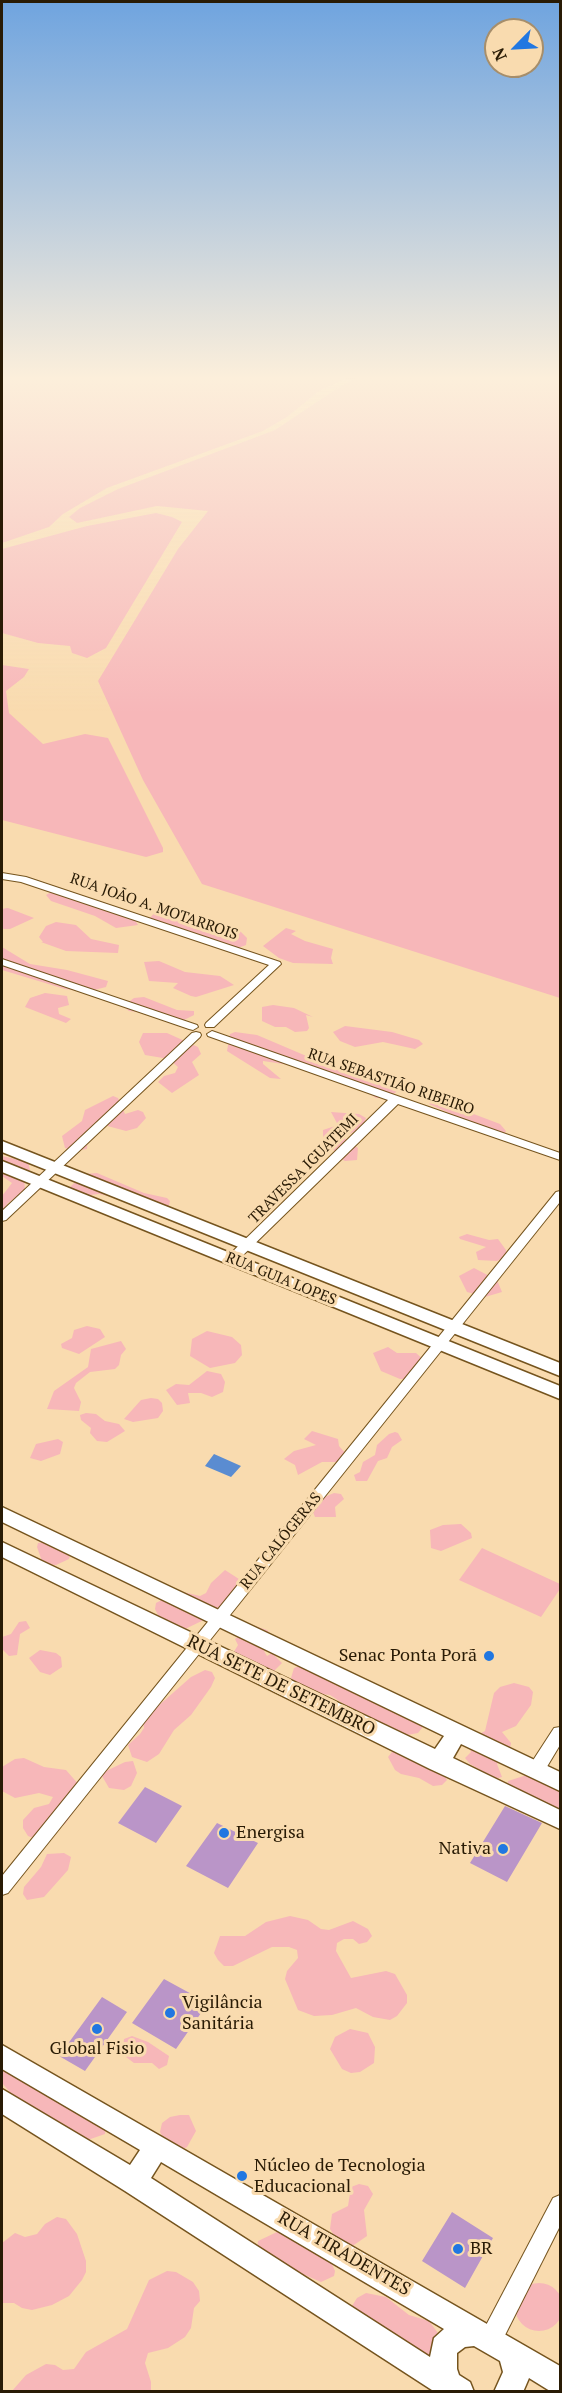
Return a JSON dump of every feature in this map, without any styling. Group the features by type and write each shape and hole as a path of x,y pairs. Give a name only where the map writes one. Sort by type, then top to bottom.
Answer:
{"main road":[{"name":"RUA GUIA LOPES","path":"2,1146 561,1370"},
{"name":"RUA GUIA LOPES","path":"2,1166 561,1393"},
{"path":"2,1514 561,1782"},
{"name":"RUA SETE DE SETEMBRO","path":"2,1550 438,1763 561,1820"},
{"path":"438,1763 457,1732"},
{"name":"RUA TIRADENTES","path":"2,2056 561,2381"},
{"path":"2,2101 134,2182 454,2388"},
{"path":"134,2182 157,2146"},
{"path":"454,2388 443,2369 444,2348 461,2334 493,2341 517,2373 508,2391"}],"street":[{"name":"RUA JOÃO A. MOTARROIS","path":"2,876 23,879 276,964 211,1029"},
{"path":"2,962 194,1031"},
{"path":"2,1217 55,1168 199,1024 211,1029"},
{"name":"RUA SEBASTIÃO RIBEIRO","path":"211,1029 396,1099 561,1157"},
{"name":"TRAVESSA IGUATEMI","path":"232,1259 250,1245 396,1099"},
{"name":"RUA CALÓGERAS","path":"2,1888 561,1195"},
{"path":"536,1770 561,1733"},
{"path":"493,2341 561,2205"}],"shaded area":[{"path":"2,490 104,490 63,514 49,527 2,543"},
{"path":"117,490 560,490 560,998 202,884 143,780 98,681 178,549 208,511 157,506 77,523 69,517 80,508"},
{"path":"156,513 182,522 106,648 87,658 72,653 70,646 38,643 2,633 2,549 87,526"},
{"path":"2,665 29,669 24,677 6,691 9,713 43,744 85,734 108,738 163,852 146,857 2,820"},
{"path":"57,889 135,920 138,925 116,928 95,916 51,901 46,895"},
{"path":"7,908 34,918 10,929 4,929 2,928 2,909"},
{"path":"155,912 175,915 213,930 239,930 247,938 246,945 238,948 150,918"},
{"path":"56,922 76,925 91,939 119,945 118,953 66,951 41,942 43,942 39,937 46,926"},
{"path":"286,928 296,931 291,934 305,941 333,949 331,958 333,964 293,963 279,958 263,946"},
{"path":"2,947 30,964 67,970 108,981 106,987 86,992 65,989 2,970"},
{"path":"159,961 185,972 220,976 234,985 196,997 191,996 173,988 178,983 149,981 144,962"},
{"path":"45,993 67,996 69,1005 58,1008 59,1014 71,1019 66,1023 25,1007 30,998"},
{"path":"144,997 177,1010 194,1011 194,1015 180,1022 169,1023 146,1013 129,1011 123,1006 134,998"},
{"path":"273,1005 294,1008 313,1017 306,1015 309,1028 307,1031 295,1032 286,1027 275,1027 262,1021 262,1007"},
{"path":"345,1026 392,1032 419,1040 423,1044 415,1049 383,1042 355,1047 340,1041 333,1032"},
{"path":"235,1032 257,1035 344,1072 390,1081 399,1086 399,1090 388,1098 376,1098 361,1088 290,1065 263,1061 263,1064 281,1079 270,1078 227,1051 230,1034"},
{"path":"143,1033 167,1033 198,1047 201,1054 192,1062 199,1075 172,1093 158,1082 164,1076 175,1073 178,1067 169,1059 145,1055 139,1042"},
{"path":"113,1096 118,1098 125,1114 138,1110 143,1112 146,1118 137,1128 126,1131 100,1124 88,1132 87,1149 75,1151 65,1148 62,1136 82,1121 85,1110"},
{"path":"438,1096 444,1096 463,1110 500,1124 506,1131 504,1134 485,1129 429,1104"},
{"path":"331,1112 359,1114 366,1118 362,1128 343,1137 358,1148 357,1160 345,1161 340,1158 323,1137 323,1130 338,1125"},
{"path":"2,1156 28,1162 30,1170 24,1176 25,1191 8,1203 2,1212 2,1196 12,1183 2,1176"},
{"path":"97,1173 144,1193 167,1198 170,1201 168,1209 157,1213 150,1212 128,1200 99,1194 81,1196 70,1187 84,1174"},
{"path":"467,1234 489,1240 498,1239 506,1250 506,1256 497,1261 478,1260 476,1252 486,1247 460,1239 459,1237"},
{"path":"474,1268 497,1280 502,1292 485,1297 467,1292 459,1276"},
{"path":"87,1326 100,1329 105,1337 79,1354 62,1348 61,1344 72,1338 74,1330"},
{"path":"207,1331 232,1337 241,1345 242,1355 235,1363 210,1368 190,1356 192,1339"},
{"path":"121,1341 126,1349 115,1369 90,1372 76,1383 74,1388 81,1402 79,1411 47,1409 54,1391 88,1367 91,1349"},
{"path":"388,1347 397,1353 416,1353 425,1361 406,1379 400,1379 381,1371 373,1353"},
{"path":"207,1371 221,1374 225,1382 223,1392 212,1397 201,1393 188,1393 190,1403 177,1405 166,1390 176,1384 189,1385"},
{"path":"158,1399 162,1403 163,1411 158,1418 133,1422 124,1419 141,1400"},
{"path":"96,1414 105,1421 119,1424 125,1431 107,1442 97,1441 90,1433 91,1428 81,1420 80,1415"},
{"path":"312,1431 338,1439 339,1446 347,1455 336,1462 322,1462 298,1475 295,1465 284,1459 294,1451 316,1445 304,1439"},
{"path":"395,1432 402,1440 392,1447 387,1458 378,1461 367,1481 356,1481 354,1475 360,1472 363,1462 375,1455 377,1445 389,1434"},
{"path":"58,1439 63,1442 60,1454 41,1461 30,1458 36,1444"},
{"path":"334,1493 341,1494 344,1499 335,1507 336,1517 315,1517 313,1512 322,1498"},
{"path":"461,1524 471,1533 472,1538 441,1551 431,1548 430,1530 443,1525"},
{"path":"47,1542 70,1555 69,1559 56,1565 43,1564 37,1547 38,1543"},
{"path":"482,1548 560,1584 560,1589 541,1617 459,1580"},
{"path":"225,1570 242,1581 219,1609 212,1611 210,1617 181,1631 160,1619 155,1609 156,1603 179,1591 200,1596 206,1593 211,1583"},
{"path":"26,1621 30,1628 20,1634 17,1655 9,1656 2,1649 2,1637 11,1634 19,1622"},
{"path":"252,1625 267,1630 274,1641 264,1651 267,1656 272,1653 282,1663 272,1673 268,1668 232,1655 238,1645 235,1639"},
{"path":"40,1650 56,1653 61,1657 62,1667 50,1675 40,1672 29,1658"},
{"path":"302,1665 331,1680 335,1685 350,1686 359,1696 426,1723 418,1733 402,1736 383,1723 375,1724 330,1695 306,1692 291,1678 294,1668"},
{"path":"205,1670 212,1672 215,1678 211,1687 191,1715 174,1730 159,1754 147,1762 132,1757 128,1745 144,1728 143,1721 148,1715 191,1677"},
{"path":"514,1683 529,1687 533,1692 531,1705 516,1726 502,1732 511,1743 510,1749 497,1764 502,1777 495,1779 470,1764 465,1758 471,1752 468,1744 472,1738 485,1731 494,1693 500,1687"},
{"path":"399,1750 440,1768 447,1780 442,1785 433,1786 419,1778 401,1774 395,1770 388,1757 392,1752"},
{"path":"24,1758 44,1767 66,1770 80,1786 82,1800 65,1824 44,1837 36,1839 28,1836 23,1828 23,1820 34,1808 49,1804 53,1797 39,1793 15,1798 2,1791 2,1767 15,1759"},
{"path":"133,1761 137,1773 131,1786 124,1790 109,1788 102,1776 104,1772 125,1762"},
{"path":"530,1774 560,1787 560,1824 551,1822 506,1790 508,1781"},
{"path":"64,1853 71,1857 68,1870 44,1897 27,1900 23,1894 24,1887 41,1867 47,1854"},
{"path":"290,1916 308,1920 321,1929 329,1930 353,1921 368,1929 372,1936 367,1942 359,1944 353,1939 344,1939 337,1943 336,1951 351,1978 386,1971 395,1974 407,1995 407,2003 397,2016 390,2020 373,2017 356,2008 332,2015 314,2016 298,2010 285,1979 287,1971 298,1958 297,1950 289,1947 272,1947 233,1966 224,1966 214,1953 220,1936 245,1936 266,1922"},
{"path":"350,2029 368,2033 375,2047 374,2063 360,2072 351,2073 342,2069 330,2049 335,2037"},
{"path":"132,2036 148,2042 169,2056 167,2065 159,2069 152,2063 134,2063 126,2057 123,2050 124,2039"},
{"path":"2,2067 83,2113 87,2120 105,2126 105,2134 79,2143 15,2107 9,2091 2,2083"},
{"path":"189,2115 196,2131 187,2147 179,2151 170,2151 160,2132 162,2123 170,2117"},
{"path":"359,2184 368,2186 373,2194 364,2210 367,2236 351,2247 341,2246 330,2229 332,2214 348,2206 351,2187"},
{"path":"57,2217 66,2219 77,2234 86,2261 86,2272 82,2280 69,2296 52,2305 32,2310 14,2303 2,2303 2,2243 15,2233 25,2237 37,2234 45,2224"},
{"path":"277,2232 291,2233 309,2242 316,2255 331,2262 335,2271 334,2276 321,2282 305,2275 297,2280 257,2255 258,2241"},
{"path":"167,2271 176,2272 193,2282 199,2291 200,2301 194,2308 191,2328 185,2337 168,2348 148,2353 145,2363 151,2382 151,2391 12,2391 26,2375 46,2364 55,2365 63,2370 74,2369 86,2352 127,2329 149,2280"},
{"path":"539,2283 556,2290 563,2307 556,2324 539,2331 522,2324 515,2307 522,2290"},
{"path":"366,2293 386,2297 409,2315 429,2321 441,2337 434,2355 425,2359 354,2316 352,2306 357,2298"}],"water":[{"path":"214,1454 241,1466 231,1477 205,1466"}],"building":[{"path":"145,1787 182,1806 156,1843 118,1823"},
{"name":"Nativa","path":"505,1806 542,1823 507,1882 470,1863"},
{"path":"217,1823 258,1843 228,1888 186,1866"},
{"name":"Vigilância Sanitária","path":"164,1979 208,2003 176,2049 132,2023"},
{"name":"Global Fisio","path":"102,1997 127,2012 85,2071 59,2056"},
{"name":"BR","path":"452,2212 493,2238 465,2288 422,2261"}],"place":[{"name":"Senac Ponta Porã","path":"489,1656"},
{"name":"Energisa","path":"224,1833"},
{"name":"Nativa","path":"503,1849"},
{"name":"Vigilância Sanitária","path":"170,2013"},
{"name":"Global Fisio","path":"97,2029"},
{"name":"Núcleo de Tecnologia Educacional","path":"242,2176"},
{"name":"BR","path":"458,2249"}]}
